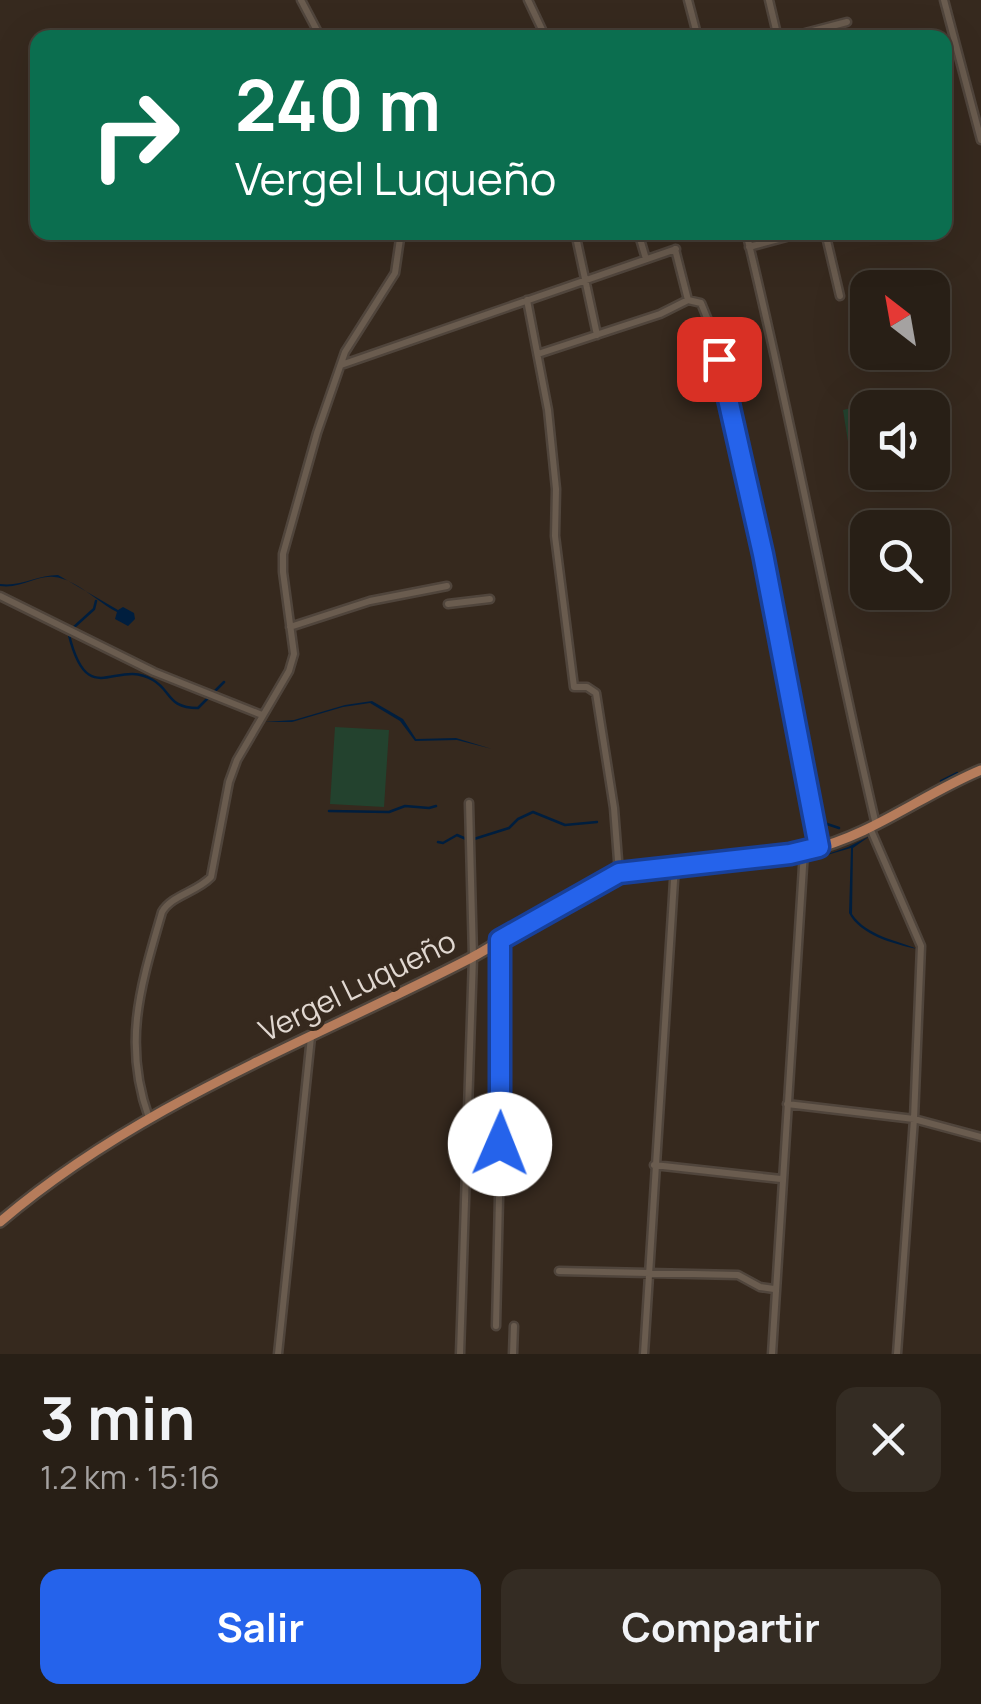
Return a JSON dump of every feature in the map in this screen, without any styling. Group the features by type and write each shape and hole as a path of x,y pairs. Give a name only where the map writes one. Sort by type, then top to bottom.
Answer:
{"main road":[{"name":"Vergel Luqueño","path":"0,1222 74,1166 149,1118 473,957 619,873 819,847 873,826 981,770"}],"street":[{"path":"301,0 317,30"},
{"path":"528,0 542,30"},
{"path":"688,0 696,30"},
{"path":"769,0 779,30"},
{"path":"944,0 952,30"},
{"path":"814,30 847,22"},
{"path":"952,30 981,140"},
{"path":"149,1118 134,1024 157,930 168,903 202,886 210,877 237,760 289,672 294,654 283,554 340,365 389,286 401,240"},
{"path":"577,240 597,335"},
{"path":"640,240 646,259"},
{"path":"748,240 807,496 873,826 921,946 914,1119 896,1354"},
{"path":"750,247 776,240"},
{"path":"827,240 840,296"},
{"path":"340,365 676,249 688,300"},
{"path":"526,300 548,410 556,489 555,536 574,687 587,687 596,693 614,808 619,873"},
{"path":"538,354 660,314 688,300 702,303 735,428 819,847"},
{"path":"290,627 370,601 447,586"},
{"path":"0,596 154,672 263,716"},
{"path":"448,604 490,599"},
{"path":"460,1354 473,957 470,803"},
{"path":"772,1354 804,851"},
{"path":"644,1354 674,865"},
{"path":"496,1326 502,1070 500,940"},
{"path":"278,1354 310,1035"},
{"path":"787,1104 914,1119 981,1137"},
{"path":"654,1165 782,1179"},
{"path":"558,1271 738,1276 774,1289"},
{"path":"514,1326 514,1354"}],"green space":[{"path":"850,408 849,448 843,410"},
{"path":"335,727 389,730 384,807 330,804"}],"water":[{"path":"58,575 69,581 47,577 0,586 0,584"},
{"path":"86,591 118,610 123,607 134,613 135,619 128,626 115,619 117,612"},
{"path":"372,701 403,719 416,739 456,738 492,749 457,740 415,741 400,721 370,703 292,722 264,722 294,720 345,705"},
{"path":"870,836 853,848 852,914 874,932 917,949 869,933 854,921 849,913 851,848 810,860"}],"waterway":[{"path":"73,628 94,609 96,601"},
{"path":"69,635 77,658 94,677 140,675 159,684 181,705 198,708 224,682"},
{"path":"941,781 957,773"},
{"path":"329,811 389,812 405,806 436,806"},
{"path":"474,839 509,828 533,812 565,825 597,822"},
{"path":"818,821 839,828"},
{"path":"438,842 457,835 466,839"}],"route":[{"path":"500,1144 500,940 619,873 790,854 819,847 763,554 719,359"}]}
